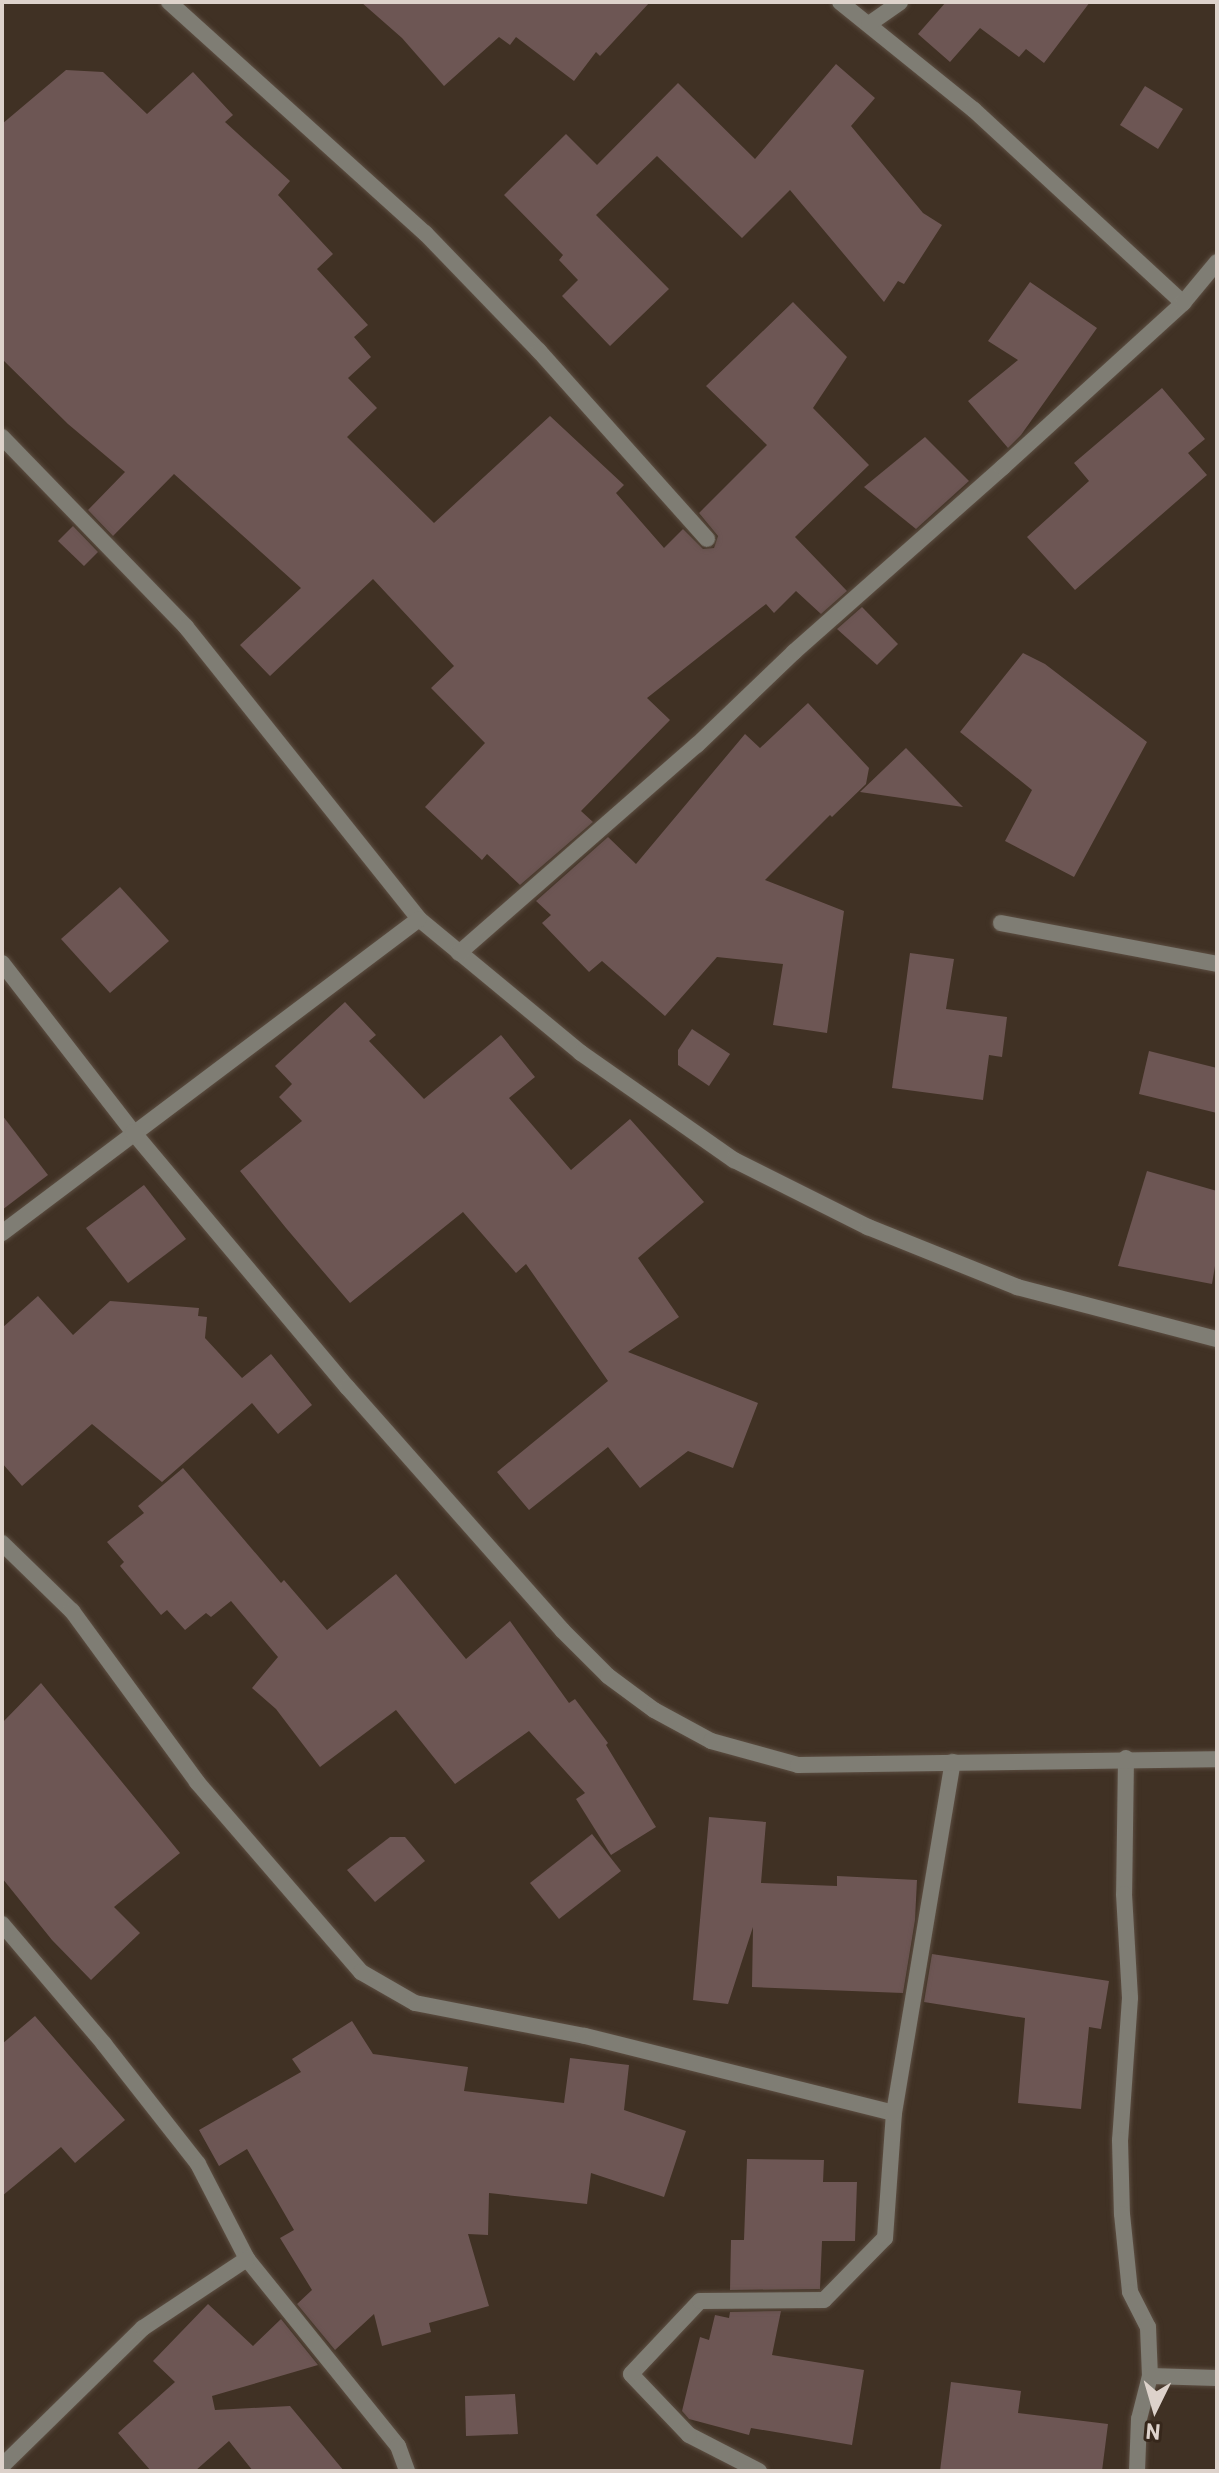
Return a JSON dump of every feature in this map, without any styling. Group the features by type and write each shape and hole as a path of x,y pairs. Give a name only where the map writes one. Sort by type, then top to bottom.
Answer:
{"street":[{"path":"169,2 425,233 539,351 707,539"},
{"path":"840,2 974,110 1183,303"},
{"path":"869,24 900,2"},
{"path":"459,953 697,745 794,652 1183,303 1217,262"},
{"path":"2,437 186,627 419,919 581,1053 734,1160 868,1227 1017,1287 1217,1339"},
{"path":"2,1233 419,919"},
{"path":"1001,923 1217,964"},
{"path":"2,963 133,1132 348,1388 608,1676 654,1710 711,1741 798,1765 1217,1759"},
{"path":"2,1543 72,1611 197,1782 361,1972 415,2003 585,2036 894,2113"},
{"path":"1126,1758 1124,1894 1130,1998 1120,2140 1122,2214 1130,2292 1148,2327 1150,2376 1139,2419 1137,2471"},
{"path":"759,2471 689,2435 631,2374 700,2301 824,2300 885,2238 894,2113 953,1762"},
{"path":"2,1924 104,2044 198,2164 247,2259 398,2446 407,2471"},
{"path":"2,2466 143,2328 247,2259"},
{"path":"1150,2376 1217,2378"}],"building":[{"path":"361,2 650,2 600,56 596,52 574,81 516,37 510,45 499,37 444,86 402,38"},
{"path":"946,2 1090,2 1044,63 1026,49 1019,57 980,28 950,62 918,34"},
{"path":"836,64 875,98 851,126 923,213 942,225 904,284 898,281 884,302 790,190 742,238 657,156 596,215 669,289 610,346 562,296 578,280 559,260 563,255 504,195 566,134 597,165 678,83 755,159"},
{"path":"66,70 103,72 147,114 193,72 233,115 225,122 290,181 278,195 333,254 317,269 368,325 354,337 371,357 348,378 377,408 347,437 434,523 550,416 624,485 616,493 664,548 683,529 703,549 714,548 718,536 699,513 767,445 706,386 793,302 847,357 813,408 869,465 795,537 847,591 821,614 796,591 774,613 766,604 647,698 670,720 581,811 593,822 520,885 487,854 482,860 425,807 485,743 431,688 454,666 373,579 270,676 240,645 301,588 174,474 113,536 88,510 125,472 68,424 2,359 2,124"},
{"path":"1145,86 1183,109 1158,149 1120,125"},
{"path":"1030,282 1097,328 1021,435 1008,448 968,401 1018,360 988,341"},
{"path":"1162,388 1205,439 1188,453 1207,475 1075,590 1027,537 1089,481 1074,463"},
{"path":"925,437 969,481 916,529 864,487"},
{"path":"73,526 98,552 84,566 58,541"},
{"path":"862,607 898,644 877,665 837,629"},
{"path":"1023,653 1045,664 1147,742 1074,877 1005,841 1032,790 960,732"},
{"path":"808,703 869,768 866,784 765,880 844,911 827,1033 773,1025 783,964 717,957 665,1016 602,961 589,972 542,923 551,915 536,901 608,837 636,864 745,734 760,748"},
{"path":"906,748 963,807 860,792"},
{"path":"120,887 169,941 110,993 61,939"},
{"path":"910,953 954,959 946,1009 1007,1017 1002,1057 989,1055 983,1100 892,1088"},
{"path":"345,1002 376,1035 369,1041 424,1099 501,1035 535,1077 509,1098 571,1170 630,1119 704,1202 638,1258 679,1317 628,1352 758,1403 733,1468 688,1451 640,1488 608,1447 529,1510 497,1472 608,1381 526,1264 516,1273 463,1212 350,1303 286,1228 240,1171 302,1121 279,1097 292,1084 275,1066"},
{"path":"692,1029 730,1054 709,1086 678,1065 678,1050"},
{"path":"1149,1051 1217,1068 1217,1113 1139,1094"},
{"path":"2,1115 48,1175 2,1210"},
{"path":"1147,1171 1217,1191 1217,1254 1212,1284 1118,1266"},
{"path":"144,1185 186,1239 128,1283 86,1228"},
{"path":"38,1296 73,1335 110,1301 199,1308 198,1316 207,1317 205,1338 242,1378 271,1354 312,1405 278,1434 252,1403 162,1482 92,1424 22,1486 2,1463 2,1328"},
{"path":"183,1468 281,1583 284,1580 327,1630 396,1574 466,1659 510,1621 569,1703 575,1699 608,1743 606,1745 656,1827 611,1855 576,1799 585,1793 529,1731 455,1784 396,1710 320,1767 276,1709 252,1688 278,1657 231,1601 211,1617 206,1613 185,1630 167,1610 161,1615 120,1566 124,1562 107,1542 144,1513 138,1506"},
{"path":"41,1683 180,1853 114,1907 140,1933 91,1980 52,1940 2,1878 2,1723"},
{"path":"709,1817 766,1822 761,1883 837,1886 837,1876 917,1880 915,1920 903,1993 752,1987 753,1927 728,2004 693,2000"},
{"path":"592,1834 621,1871 559,1919 530,1883"},
{"path":"390,1837 405,1837 425,1861 375,1902 347,1870"},
{"path":"932,1954 1109,1981 1101,2029 1089,2027 1081,2109 1018,2103 1025,2018 924,2002"},
{"path":"35,2016 125,2120 75,2163 61,2147 2,2196 2,2044"},
{"path":"352,2021 373,2054 468,2067 464,2091 564,2103 570,2058 629,2065 624,2110 686,2131 664,2197 591,2173 587,2204 489,2193 488,2235 468,2234 489,2306 429,2323 431,2332 382,2346 374,2314 335,2350 297,2304 312,2290 280,2238 294,2230 247,2149 219,2166 199,2130 301,2072 292,2059"},
{"path":"747,2159 824,2160 823,2182 857,2182 855,2241 822,2241 820,2289 730,2290 731,2240 744,2240"},
{"path":"208,2304 253,2346 281,2319 318,2365 212,2396 215,2410 290,2406 344,2471 253,2471 229,2441 195,2471 151,2471 118,2433 175,2382 153,2361"},
{"path":"781,2311 772,2355 864,2370 852,2445 751,2428 749,2435 689,2419 682,2411 700,2337 709,2340 715,2315 729,2318 730,2312"},
{"path":"951,2382 1021,2391 1018,2413 1108,2424 1102,2471 940,2471"},
{"path":"515,2394 518,2434 466,2436 465,2396"}]}
